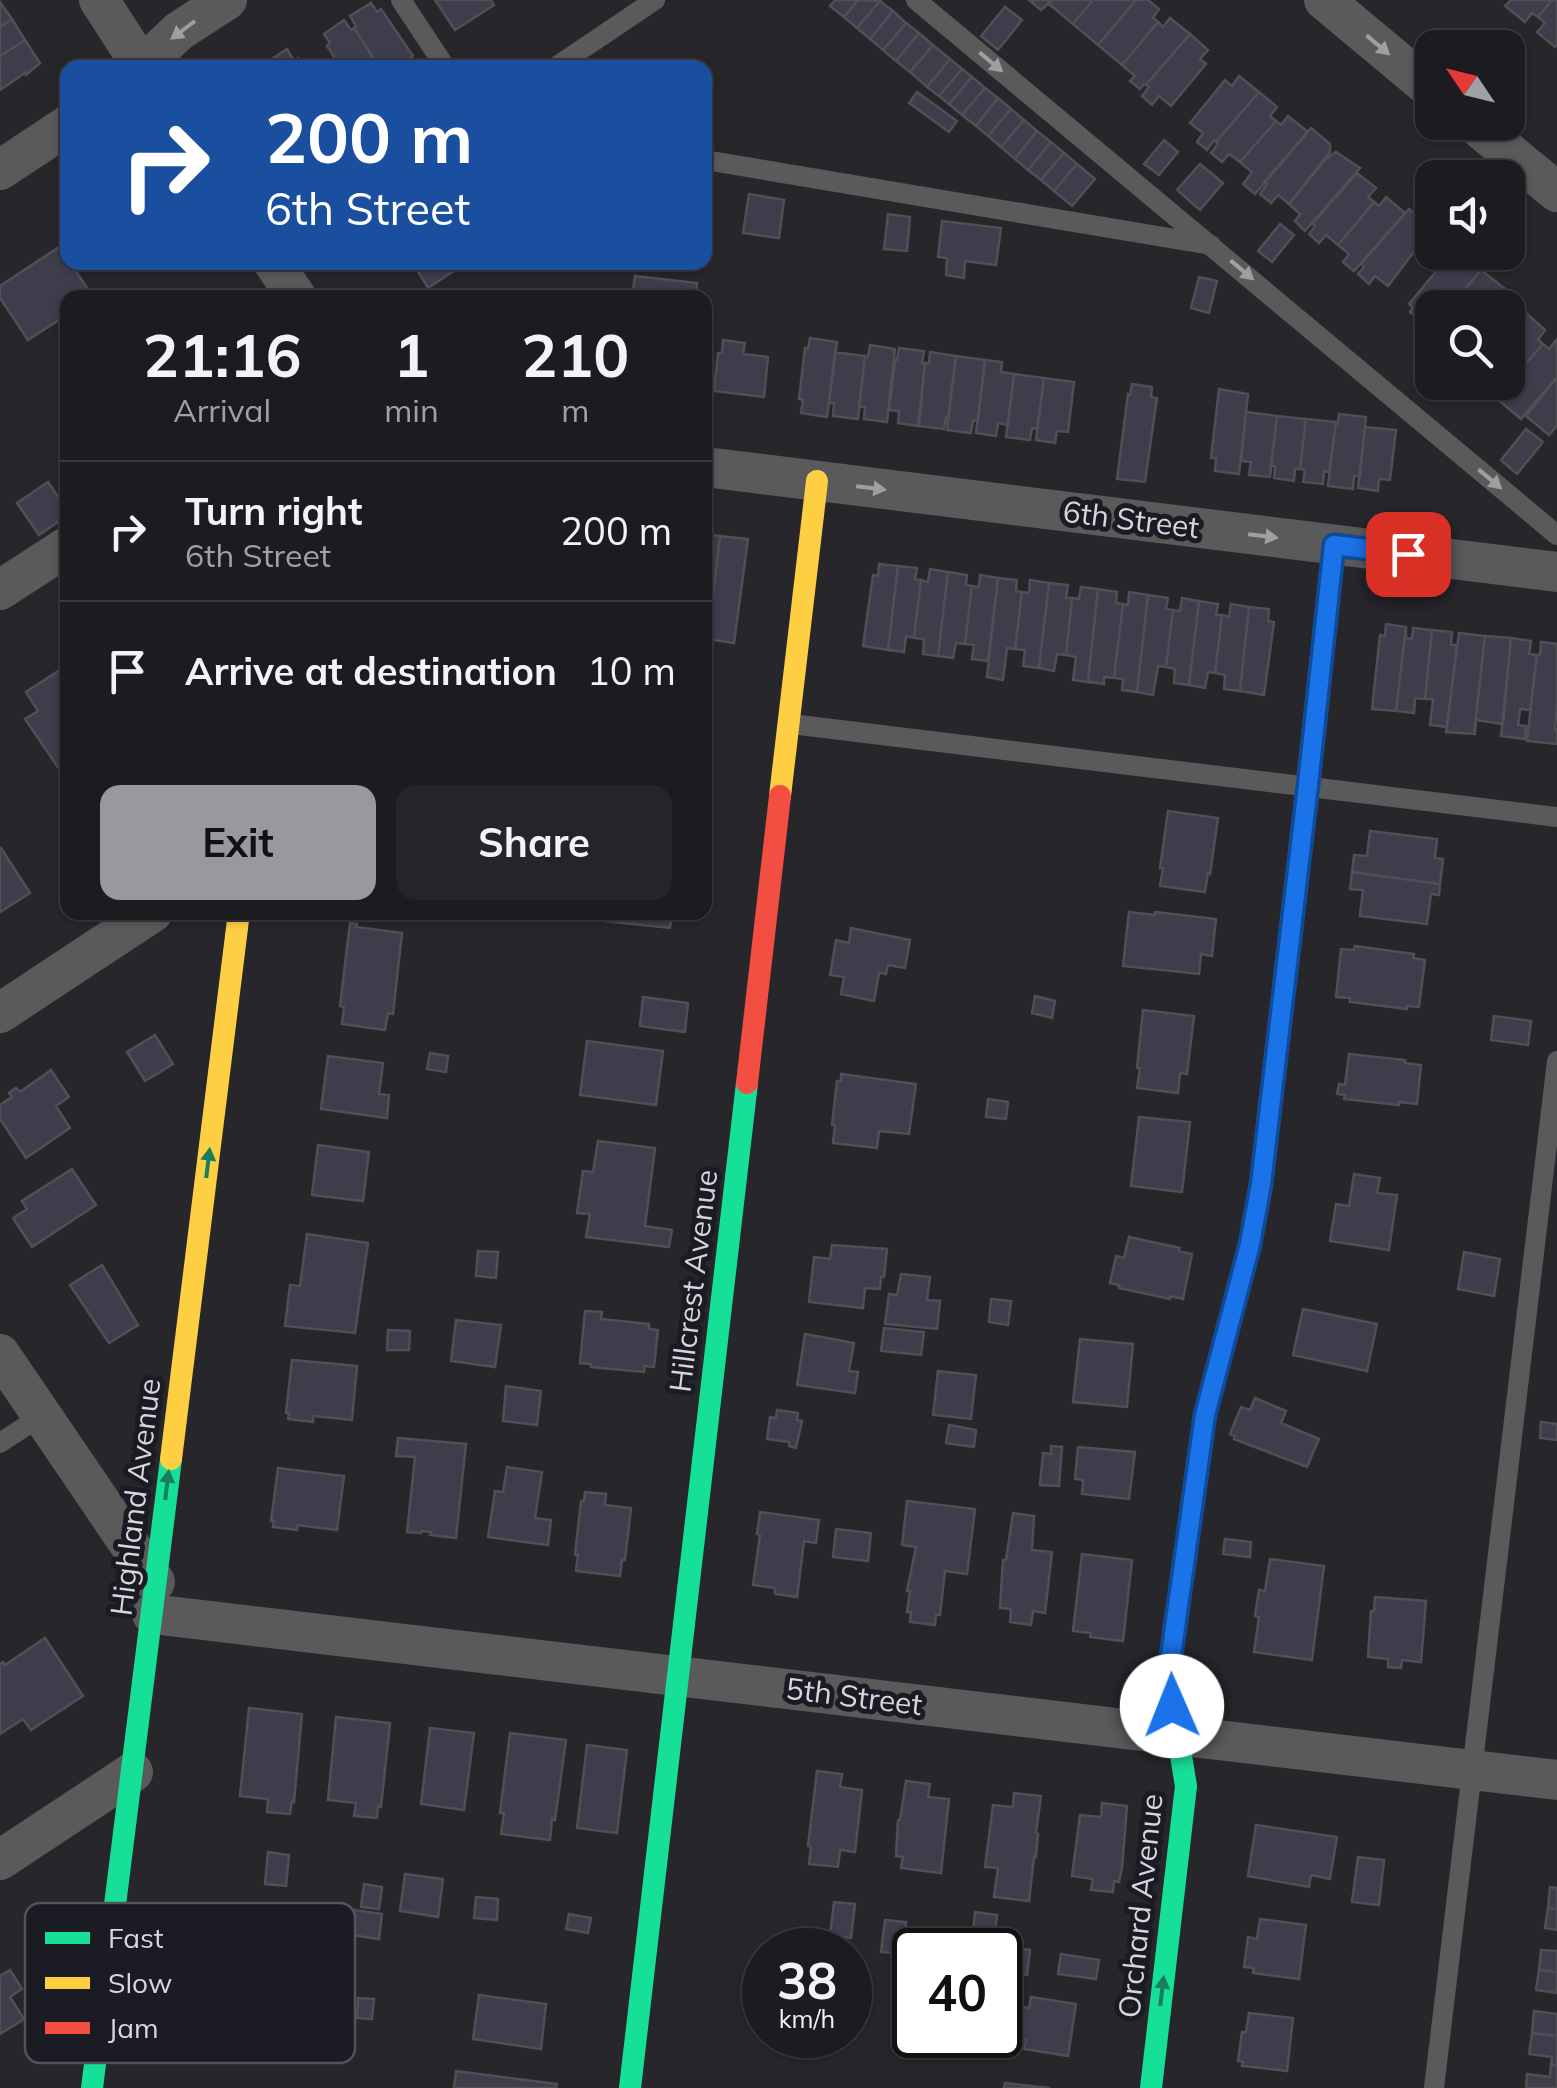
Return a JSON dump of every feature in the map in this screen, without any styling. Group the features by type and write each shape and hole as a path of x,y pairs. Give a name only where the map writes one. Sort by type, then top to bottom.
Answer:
{"street":[{"path":"100,0 138,60"},
{"path":"149,60 179,32 227,0"},
{"path":"1324,0 1415,76"},
{"path":"0,170 60,130"},
{"path":"1494,140 1557,192"},
{"name":"6th Street","path":"712,468 1557,572"},
{"name":"Hillcrest Avenue","path":"630,2088 817,481"},
{"name":"Orchard Avenue","path":"1151,2088 1186,1786 1168,1677 1205,1415 1250,1244 1261,1184 1334,545"},
{"path":"0,590 60,551"},
{"path":"0,1013 141,920"},
{"name":"Highland Avenue","path":"116,1903 238,920"},
{"path":"0,1354 153,1598"},
{"name":"5th Street","path":"153,1598 678,1676 1557,1780"},
{"path":"0,1860 133,1772"},
{"name":"Highland Avenue","path":"92,2088 95,2063"}],"lane":[{"path":"401,0 441,60"},
{"path":"566,60 655,0"},
{"path":"916,0 1557,535"},
{"path":"712,161 1213,246"},
{"path":"789,724 1557,817"},
{"path":"1434,2088 1557,1061"},
{"path":"0,1443 41,1416"}],"building":[{"path":"435,0 491,0 494,5 455,30"},
{"path":"835,0 858,0 844,17 830,6"},
{"path":"858,0 880,1 857,28 844,17"},
{"path":"1029,0 1052,0 1041,10"},
{"path":"1052,0 1093,0 1073,24 1049,4"},
{"path":"1093,0 1136,0 1098,45 1073,24"},
{"path":"1136,0 1148,0 1159,9 1153,18 1158,22 1122,65 1098,45"},
{"path":"1511,0 1552,0 1538,17 1532,13 1525,22 1505,6"},
{"path":"1552,0 1557,0 1555,47 1537,32 1545,23 1538,17"},
{"path":"880,1 893,11 870,39 857,28"},
{"path":"0,2 12,19 0,27"},
{"path":"371,3 377,12 381,9 413,56 407,60 375,60 350,16"},
{"path":"1005,7 1022,20 998,50 981,36"},
{"path":"893,11 906,23 883,50 870,39"},
{"path":"1170,18 1190,34 1140,89 1130,81 1135,76 1122,65 1158,22 1163,27"},
{"path":"12,19 25,40 0,56 0,27"},
{"path":"344,20 351,30 354,28 375,60 336,60 324,34"},
{"path":"906,23 919,33 896,61 883,50"},
{"path":"919,33 933,45 910,72 896,61"},
{"path":"1190,34 1208,50 1200,59 1206,64 1171,106 1159,96 1152,105 1142,96 1149,87 1146,85"},
{"path":"25,40 40,63 0,90 0,56"},
{"path":"933,45 950,59 927,87 910,72"},
{"path":"287,49 293,60 270,60"},
{"path":"950,59 962,69 939,96 927,87"},
{"path":"962,69 972,77 949,104 939,96"},
{"path":"1239,76 1259,92 1207,150 1197,142 1203,133 1190,123 1225,80 1232,86"},
{"path":"972,77 985,88 962,115 949,104"},
{"path":"985,88 998,98 976,126 962,115"},
{"path":"917,92 957,121 949,132 909,103"},
{"path":"1259,92 1277,107 1270,116 1276,121 1240,162 1229,154 1222,162 1211,153 1216,142"},
{"path":"998,98 1011,109 988,136 976,126"},
{"path":"1011,109 1024,120 1001,147 988,136"},
{"path":"1288,116 1308,132 1255,194 1243,184 1252,172 1240,162 1276,121 1281,125"},
{"path":"1024,120 1037,131 1015,159 1001,147"},
{"path":"1311,128 1330,144 1330,152 1289,204 1278,195 1271,203 1260,194 1267,184 1264,182"},
{"path":"1037,131 1051,142 1028,170 1015,159"},
{"path":"1164,140 1178,152 1159,175 1144,164"},
{"path":"1051,142 1064,153 1041,180 1028,170"},
{"path":"1336,152 1360,168 1305,231 1295,221 1300,214 1289,204"},
{"path":"1064,153 1077,164 1054,191 1041,180"},
{"path":"1077,164 1095,179 1072,206 1054,191"},
{"path":"1200,164 1223,183 1200,210 1177,190"},
{"path":"1357,173 1376,188 1368,197 1374,202 1338,245 1326,235 1319,243 1309,234 1315,226 1312,224"},
{"path":"749,194 784,200 779,238 743,233"},
{"path":"1386,197 1405,213 1354,271 1343,262 1349,254 1338,245 1374,202 1379,206"},
{"path":"1409,209 1415,214 1415,250 1388,286 1375,276 1369,284 1358,274 1364,267 1361,264"},
{"path":"888,214 910,217 907,251 884,249"},
{"path":"942,221 1001,228 996,265 965,261 964,278 946,275 947,258 938,257"},
{"path":"1280,224 1294,235 1272,262 1258,251"},
{"path":"59,247 60,270 75,270 88,290 60,290 60,319 28,340 0,298 0,286"},
{"path":"417,270 455,270 428,288"},
{"path":"1437,270 1481,270 1464,290 1421,290"},
{"path":"1481,270 1504,288 1503,290 1464,290"},
{"path":"635,276 697,283 697,290 633,290"},
{"path":"1199,277 1217,281 1209,313 1191,308"},
{"path":"1527,314 1545,330 1538,340 1543,344 1525,365"},
{"path":"810,338 837,342 827,417 801,413 805,348 808,349"},
{"path":"1557,339 1557,377 1521,419 1498,400 1525,400 1525,365 1543,344 1549,349"},
{"path":"723,340 745,343 743,354 768,357 764,397 714,391"},
{"path":"870,345 895,349 887,422 864,419 865,407 859,406"},
{"path":"899,348 924,351 918,426 898,423 899,411 889,410"},
{"path":"835,352 865,356 858,419 833,416 834,403 829,403"},
{"path":"930,352 956,356 944,429 919,426 925,363 929,363"},
{"path":"956,356 985,360 978,421 973,420 971,433 947,430"},
{"path":"985,360 1002,362 1001,372 1014,374 1008,425 998,423 996,436 976,433"},
{"path":"1014,374 1044,378 1037,429 1032,428 1030,440 1006,437"},
{"path":"1557,377 1557,426 1549,435 1526,416"},
{"path":"1044,378 1074,382 1068,432 1057,431 1055,443 1036,440"},
{"path":"1132,384 1152,387 1151,397 1157,398 1145,482 1117,479"},
{"path":"1219,389 1248,394 1239,474 1215,471 1216,458 1211,458"},
{"path":"1246,412 1277,416 1270,477 1249,475 1251,462 1241,461"},
{"path":"1339,414 1366,417 1360,476 1354,476 1353,489 1328,486"},
{"path":"1277,416 1306,419 1300,469 1295,469 1294,481 1274,478 1275,466 1271,465"},
{"path":"1306,419 1336,422 1329,472 1324,471 1323,484 1303,482 1305,470 1300,469"},
{"path":"1365,427 1396,430 1390,480 1379,479 1378,491 1358,488"},
{"path":"1526,429 1543,442 1517,474 1501,460"},
{"path":"48,482 60,499 60,521 39,535 17,503"},
{"path":"712,535 720,536 712,605"},
{"path":"720,536 748,539 734,643 712,640"},
{"path":"879,564 898,566 888,650 863,646 873,575 878,576"},
{"path":"898,566 917,568 915,579 921,580 914,638 906,636 904,652 888,650"},
{"path":"930,569 948,572 938,656 923,654 924,639 914,638 921,580 928,582"},
{"path":"948,572 967,575 966,585 972,586 965,644 956,643 953,658 938,656"},
{"path":"980,575 998,578 988,661 972,659 974,645 965,644 972,586 979,587"},
{"path":"998,578 1017,580 1016,591 1022,592 1015,649 1007,648 1003,680 987,677"},
{"path":"1030,580 1049,583 1039,668 1023,666 1025,650 1015,649 1022,592 1029,593"},
{"path":"1049,583 1068,585 1066,598 1072,598 1066,655 1057,654 1054,671 1039,668"},
{"path":"1081,587 1098,589 1088,682 1073,680 1076,657 1066,655 1072,598 1079,599"},
{"path":"1098,589 1117,592 1116,603 1123,604 1114,678 1104,677 1104,684 1088,682"},
{"path":"1129,592 1148,595 1137,692 1122,690 1123,679 1114,678 1123,604 1128,605"},
{"path":"1148,595 1168,598 1166,609 1173,610 1166,667 1158,666 1153,695 1137,692"},
{"path":"1182,598 1199,601 1189,685 1174,683 1175,669 1166,667 1173,610 1180,611"},
{"path":"1199,601 1218,604 1216,615 1222,615 1215,673 1208,672 1205,688 1189,685"},
{"path":"1231,604 1249,607 1240,691 1224,689 1225,675 1215,673 1222,615 1229,617"},
{"path":"1249,607 1269,609 1268,621 1274,622 1264,695 1240,691"},
{"path":"1386,624 1406,627 1396,711 1372,709 1380,635 1385,636"},
{"path":"1406,627 1406,638 1412,639 1413,628 1432,630 1425,699 1415,698 1414,713 1396,711"},
{"path":"1432,630 1452,632 1451,645 1457,645 1447,727 1430,725 1433,699 1425,699"},
{"path":"1459,633 1485,636 1474,734 1446,732"},
{"path":"1485,636 1511,638 1503,724 1476,720 1474,734"},
{"path":"1511,638 1531,641 1529,654 1537,655 1530,710 1520,709 1518,725 1526,726 1525,739 1501,736"},
{"path":"1541,642 1557,644 1557,744 1527,741"},
{"path":"60,670 60,770 25,719 38,711 26,692"},
{"path":"1168,811 1218,818 1205,892 1160,886"},
{"path":"1370,831 1437,839 1435,858 1443,859 1440,884 1352,872 1354,855 1367,856"},
{"path":"0,849 30,893 0,912"},
{"path":"1352,872 1440,884 1439,895 1431,894 1427,924 1360,916 1363,890 1350,889"},
{"path":"1129,912 1216,919 1212,956 1201,954 1199,974 1123,966"},
{"path":"603,920 671,920 670,928"},
{"path":"350,923 402,933 393,1014 388,1013 385,1030 342,1024 344,1007 340,1006"},
{"path":"851,928 910,940 905,968 888,965 886,974 879,973 874,1001 841,994 844,977 830,975 836,940 849,943"},
{"path":"1355,946 1414,954 1413,958 1425,960 1419,1007 1407,1009 1336,997 1341,949 1354,950"},
{"path":"1035,996 1055,1001 1052,1018 1032,1013"},
{"path":"643,997 688,1003 685,1032 640,1026"},
{"path":"1143,1010 1194,1016 1187,1074 1180,1073 1178,1093 1137,1088"},
{"path":"1494,1016 1531,1021 1528,1045 1491,1040"},
{"path":"155,1035 173,1064 145,1081 127,1052"},
{"path":"587,1041 663,1051 656,1105 580,1095"},
{"path":"430,1053 448,1056 446,1072 427,1069"},
{"path":"1349,1054 1421,1065 1417,1104 1344,1099 1345,1095 1337,1094 1339,1084 1345,1085"},
{"path":"328,1056 383,1063 379,1094 389,1095 387,1118 321,1109"},
{"path":"51,1070 69,1097 56,1106 70,1128 26,1158 0,1119 0,1105 12,1097 9,1093 16,1088 20,1092"},
{"path":"841,1074 916,1084 909,1134 879,1131 877,1148 833,1143 837,1081 841,1081"},
{"path":"988,1099 1008,1102 1006,1119 986,1117"},
{"path":"1139,1117 1190,1122 1182,1192 1131,1186"},
{"path":"598,1141 655,1148 645,1226 672,1230 669,1247 586,1237 590,1214 577,1213 583,1171 593,1172"},
{"path":"318,1145 369,1152 363,1201 312,1195"},
{"path":"72,1169 96,1205 32,1247 13,1218 27,1209 22,1201"},
{"path":"1354,1174 1380,1178 1377,1193 1397,1195 1389,1250 1330,1241 1336,1204 1349,1206"},
{"path":"307,1234 368,1243 355,1333 285,1326 290,1285 300,1286"},
{"path":"1129,1237 1192,1254 1183,1299 1110,1283 1116,1256 1124,1258"},
{"path":"832,1245 887,1249 880,1289 865,1288 863,1308 809,1302 814,1257 830,1259"},
{"path":"478,1251 498,1252 496,1278 476,1276"},
{"path":"1464,1252 1500,1259 1494,1296 1458,1289"},
{"path":"102,1265 138,1325 109,1343 70,1285"},
{"path":"901,1274 930,1277 927,1300 940,1301 937,1329 885,1324 889,1294 897,1295"},
{"path":"991,1299 1011,1301 1008,1325 989,1322"},
{"path":"1303,1309 1377,1324 1367,1371 1293,1355"},
{"path":"585,1311 602,1312 601,1319 649,1324 649,1329 658,1330 654,1367 645,1366 644,1372 580,1363"},
{"path":"456,1320 501,1325 495,1367 451,1361"},
{"path":"884,1328 924,1332 921,1355 881,1351"},
{"path":"388,1330 410,1331 409,1350 387,1350"},
{"path":"805,1334 854,1343 849,1371 858,1372 855,1393 797,1385"},
{"path":"1080,1339 1133,1344 1127,1407 1073,1402"},
{"path":"292,1360 357,1366 352,1420 313,1416 313,1422 288,1419"},
{"path":"938,1371 976,1375 971,1419 933,1415"},
{"path":"506,1386 541,1391 537,1425 503,1421"},
{"path":"1255,1398 1286,1411 1281,1423 1319,1439 1307,1467 1234,1439 1230,1434 1241,1407 1250,1410"},
{"path":"777,1410 798,1413 797,1420 802,1421 796,1448 789,1446 789,1442 767,1439 770,1417 776,1418"},
{"path":"1541,1422 1557,1424 1557,1440 1540,1438"},
{"path":"949,1425 976,1430 974,1447 946,1443"},
{"path":"398,1438 466,1444 456,1538 407,1532 415,1457 396,1456"},
{"path":"1051,1446 1062,1447 1059,1486 1040,1485 1043,1453 1051,1454"},
{"path":"1078,1447 1135,1452 1129,1499 1082,1494 1083,1480 1075,1479"},
{"path":"507,1467 542,1472 535,1518 551,1520 548,1545 488,1537 495,1491 503,1492"},
{"path":"278,1468 344,1476 337,1530 297,1525 297,1530 273,1527"},
{"path":"585,1492 606,1494 605,1505 631,1508 620,1576 576,1571"},
{"path":"907,1501 975,1509 967,1574 945,1571 940,1615 936,1615 935,1625 910,1622 911,1612 907,1612 916,1547 902,1545"},
{"path":"760,1512 819,1520 816,1543 804,1541 797,1597 753,1585"},
{"path":"1013,1513 1034,1516 1032,1550 1052,1552 1045,1613 1033,1611 1031,1625 1010,1622 1011,1609 1000,1608 1003,1560"},
{"path":"836,1529 871,1533 868,1561 833,1557"},
{"path":"1225,1539 1251,1542 1250,1557 1223,1554"},
{"path":"1082,1554 1132,1560 1123,1641 1073,1631"},
{"path":"1270,1559 1324,1566 1312,1660 1254,1652 1259,1590 1265,1591"},
{"path":"1375,1597 1426,1601 1421,1662 1402,1660 1401,1668 1388,1667 1388,1659 1368,1657"},
{"path":"45,1638 83,1696 31,1730 23,1719 0,1734 0,1664 5,1665"},
{"path":"249,1708 302,1714 290,1814 267,1812 268,1799 240,1796"},
{"path":"336,1717 390,1723 377,1818 354,1816 356,1803 328,1800"},
{"path":"430,1728 474,1733 464,1810 421,1804"},
{"path":"510,1733 566,1740 550,1840 501,1834"},
{"path":"587,1745 627,1750 617,1833 577,1828"},
{"path":"817,1771 842,1774 840,1787 862,1790 855,1852 840,1850 838,1867 809,1864"},
{"path":"906,1781 930,1784 928,1797 949,1799 941,1873 901,1868 903,1857 896,1856"},
{"path":"1014,1793 1041,1796 1029,1901 994,1897 998,1868 985,1867 993,1805 1013,1807"},
{"path":"1102,1803 1127,1806 1122,1868 1113,1892 1091,1890 1093,1879 1072,1876 1080,1815 1101,1817"},
{"path":"1256,1825 1337,1837 1330,1879 1311,1875 1309,1887 1248,1876"},
{"path":"268,1852 289,1855 286,1886 265,1884"},
{"path":"1358,1857 1384,1860 1379,1905 1352,1902"},
{"path":"405,1874 443,1879 438,1917 400,1911"},
{"path":"364,1884 382,1887 379,1909 361,1907"},
{"path":"1550,1887 1557,1888 1557,1909 1548,1908"},
{"path":"476,1897 498,1899 497,1920 474,1918"},
{"path":"834,1902 855,1904 852,1928 831,1928"},
{"path":"1548,1908 1557,1909 1557,1930 1545,1928"},
{"path":"355,1910 382,1914 379,1939 355,1936"},
{"path":"975,1912 997,1915 996,1928 973,1928"},
{"path":"569,1914 591,1918 588,1933 566,1929"},
{"path":"1260,1919 1306,1925 1299,1979 1253,1973 1254,1968 1244,1967 1248,1937 1257,1939"},
{"path":"885,1920 906,1922 905,1928 892,1928 892,1953 881,1952"},
{"path":"1022,1949 1030,1950 1027,1975 1022,1974"},
{"path":"1541,1950 1557,1951 1557,1972 1539,1970"},
{"path":"1061,1954 1099,1960 1096,1979 1058,1974"},
{"path":"10,1970 22,1989 10,1997 24,2019 0,2034 0,1976"},
{"path":"1539,1970 1557,1972 1557,1993 1536,1990"},
{"path":"479,1995 546,2004 541,2049 473,2039"},
{"path":"1031,1997 1076,2004 1068,2056 1024,2049 1022,2007 1029,2008"},
{"path":"358,1998 374,1999 372,2019 357,2018"},
{"path":"1534,2011 1557,2014 1557,2036 1532,2033"},
{"path":"1249,2013 1293,2018 1287,2071 1242,2066 1243,2062 1238,2061"},
{"path":"1532,2033 1557,2036 1557,2066 1551,2065 1552,2057 1529,2054"},
{"path":"1551,2065 1557,2066 1557,2088 1526,2088 1527,2074 1550,2077"},
{"path":"456,2071 557,2084 556,2088 454,2088"},
{"path":"1005,2083 1050,2088 1004,2088"}],"traffic: fast":[{"path":"1151,2088 1186,1786 1168,1677 1205,1415 1250,1244 1279,1034"},
{"path":"630,2088 747,1083"},
{"path":"115,1903 171,1459"},
{"path":"92,2088 95,2063"}],"traffic: slow":[{"path":"780,796 817,481"},
{"path":"1279,1034 1334,545"},
{"path":"171,1459 238,920"}],"traffic: jam":[{"path":"747,1083 780,796"}],"route":[{"path":"1172,1706 1168,1677 1205,1415 1250,1244 1261,1184 1334,545 1408,554"}]}
